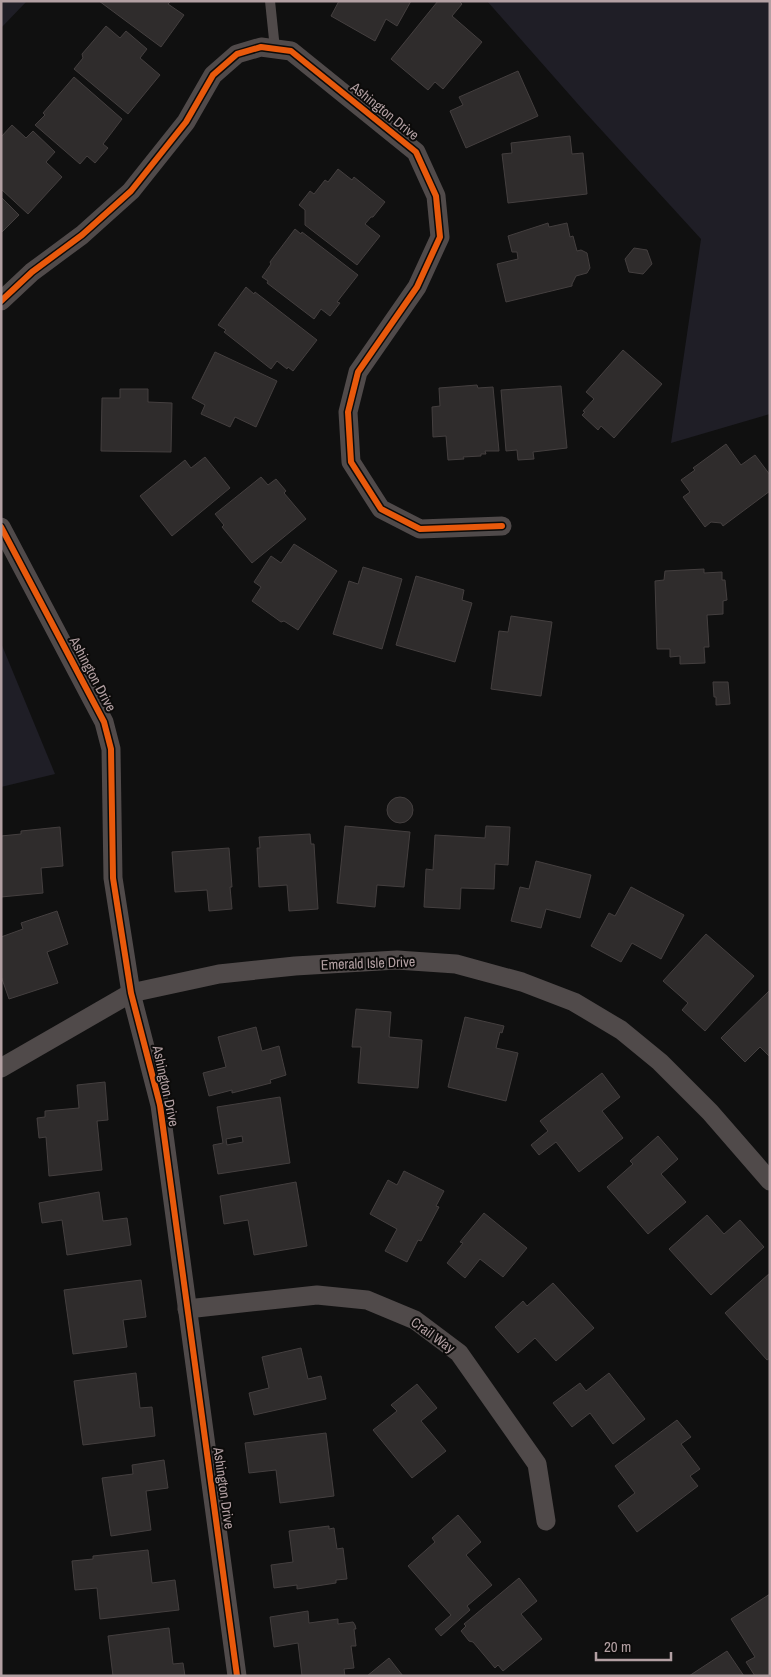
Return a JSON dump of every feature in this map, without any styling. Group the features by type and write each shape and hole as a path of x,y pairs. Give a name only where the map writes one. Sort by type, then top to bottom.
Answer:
{"street":[{"name":"Ashington Drive","path":"1,301 32,272 82,235 131,190 186,122 213,75 237,54 261,46 291,51 416,152 436,196 440,237 417,287 358,372 348,412 351,462 381,509 420,529 502,526"},
{"name":"Ashington Drive","path":"1,527 104,722 111,748 113,878 131,994 160,1105 237,1676"},
{"name":"Emerald Isle Drive","path":"1,1068 131,994 219,974 295,966 397,960 456,964 522,982 574,1002 622,1030 660,1062 710,1112 770,1181"},
{"name":"Crail Way","path":"188,1309 317,1295 368,1300 416,1320 459,1353 537,1464 546,1521"}],"lane":[{"path":"270,1 276,49"}],"shaded area":[{"path":"1,1 27,1 1,28"},
{"path":"487,1 770,1 770,414 671,443 701,239"},
{"path":"1,643 55,774 1,787"}],"building":[{"path":"99,1 171,1 168,4 184,15 161,47"},
{"path":"339,1 411,1 397,26 386,19 375,41 331,16"},
{"path":"438,1 459,1 462,4 452,16 482,42 443,89 435,82 428,90 391,59"},
{"path":"106,26 120,38 126,31 147,49 140,58 160,75 128,114 74,69 83,58 82,54"},
{"path":"518,71 538,116 466,148 450,111 463,105 459,97"},
{"path":"74,77 122,119 103,144 108,148 95,163 87,156 80,164 35,125"},
{"path":"12,125 26,138 33,131 55,152 46,162 62,177 28,214 1,189 1,137"},
{"path":"570,136 572,154 583,153 587,194 508,203 502,154 512,153 511,143"},
{"path":"338,169 352,180 354,177 385,202 365,224 380,236 357,265 305,225 305,210 299,205 310,191 314,194 325,180 328,182"},
{"path":"1,197 19,215 1,233"},
{"path":"548,223 549,227 567,223 570,237 573,236 577,251 581,250 587,253 590,268 587,273 576,276 572,286 506,302 497,264 518,259 517,252 512,252 508,236"},
{"path":"295,229 301,234 302,232 358,275 337,302 340,303 330,316 321,309 314,319 267,283 268,281 262,277 271,264 270,262"},
{"path":"634,248 647,250 652,264 643,274 629,272 625,259"},
{"path":"246,287 317,340 293,371 277,361 271,369 224,332 226,330 218,325"},
{"path":"623,350 662,384 614,438 601,426 598,430 582,415 585,412 583,411 594,399 586,392"},
{"path":"215,352 277,381 256,427 235,417 230,427 201,414 205,405 192,398"},
{"path":"477,385 478,388 493,387 499,451 485,451 486,454 481,454 481,456 448,460 446,436 433,437 432,407 440,406 439,388"},
{"path":"561,386 567,448 533,452 534,459 518,460 517,450 506,451 501,390"},
{"path":"120,389 148,389 148,402 172,403 171,452 101,451 102,398 120,398"},
{"path":"726,444 741,465 755,455 770,475 770,491 723,526 721,523 711,522 705,527 683,497 690,492 681,480 695,470 693,468"},
{"path":"205,457 230,488 172,536 140,496 185,460 191,468"},
{"path":"261,477 268,485 276,479 286,491 284,493 306,519 252,563 222,527 224,525 215,514"},
{"path":"294,544 337,571 298,630 284,621 281,622 252,601 261,587 254,582 271,556 281,563"},
{"path":"363,567 402,579 382,649 333,634 349,581 358,584"},
{"path":"704,569 704,573 722,572 722,580 725,580 727,600 723,601 723,614 707,615 709,647 704,647 705,663 680,664 680,656 670,657 670,649 657,649 655,581 664,580 665,571"},
{"path":"416,576 464,590 462,600 472,603 455,662 396,645"},
{"path":"511,616 552,622 541,696 491,689 499,631 508,632"},
{"path":"713,682 728,682 730,704 716,705"},
{"path":"400,797 409,801 413,810 409,819 400,823 391,819 387,810 391,801"},
{"path":"345,826 410,832 404,887 377,885 375,907 337,903"},
{"path":"486,826 510,827 508,865 495,864 494,889 461,888 460,909 424,907 426,869 433,870 435,835 485,838"},
{"path":"60,827 63,866 41,868 43,893 1,897 1,836 21,834 21,831"},
{"path":"310,834 311,844 314,844 318,909 289,911 287,885 259,887 257,848 260,848 259,837"},
{"path":"229,848 232,909 209,911 207,890 175,892 172,852"},
{"path":"536,861 591,875 580,918 546,909 541,928 511,921 520,887 529,889"},
{"path":"631,887 684,915 661,959 632,943 621,962 591,946 609,913 615,916"},
{"path":"57,911 68,944 47,952 58,983 9,999 1,976 1,937 23,929 21,923"},
{"path":"706,934 754,976 705,1031 682,1010 688,1003 663,981"},
{"path":"770,990 770,1057 760,1047 745,1062 721,1038"},
{"path":"356,1009 391,1012 389,1037 422,1040 418,1088 358,1083 361,1047 352,1047"},
{"path":"465,1017 504,1026 502,1033 500,1032 496,1048 518,1053 506,1101 448,1087"},
{"path":"256,1027 262,1051 279,1046 286,1075 270,1080 271,1083 232,1093 232,1090 209,1096 203,1073 226,1067 218,1037"},
{"path":"602,1073 620,1097 602,1111 623,1138 579,1172 556,1142 539,1155 531,1145 548,1131 540,1121"},
{"path":"105,1082 108,1120 97,1121 102,1170 49,1176 46,1137 39,1138 37,1118 45,1117 45,1111 79,1108 77,1085"},
{"path":"280,1097 290,1163 218,1174 213,1145 223,1143 217,1107","holes":["242,1136 243,1142 227,1145 226,1139"]},
{"path":"658,1136 678,1159 661,1174 686,1202 648,1234 607,1187 633,1164 630,1161"},
{"path":"404,1171 444,1191 436,1206 439,1207 421,1241 418,1240 407,1262 385,1251 397,1229 370,1214 388,1180 397,1185"},
{"path":"296,1182 307,1246 254,1255 248,1220 224,1224 220,1196"},
{"path":"99,1192 103,1221 127,1218 131,1245 67,1255 62,1220 42,1223 39,1203"},
{"path":"484,1213 527,1248 503,1277 480,1259 465,1278 447,1263 463,1243 460,1242"},
{"path":"707,1215 724,1234 740,1220 764,1247 711,1295 669,1249"},
{"path":"770,1273 770,1358 767,1360 725,1313"},
{"path":"141,1280 146,1317 123,1320 127,1347 73,1354 64,1290"},
{"path":"553,1283 594,1328 556,1361 535,1338 518,1353 495,1327 523,1301 527,1306"},
{"path":"301,1348 308,1379 321,1376 326,1399 254,1415 249,1393 269,1388 262,1357"},
{"path":"136,1373 140,1408 152,1407 155,1436 83,1445 74,1381"},
{"path":"609,1373 645,1419 613,1444 590,1413 572,1427 553,1403 580,1383 586,1391"},
{"path":"417,1384 437,1408 421,1421 446,1451 412,1478 373,1430 397,1411 391,1405"},
{"path":"677,1420 691,1437 681,1444 700,1469 690,1476 698,1486 637,1532 618,1506 635,1493 615,1466"},
{"path":"326,1433 334,1496 280,1503 276,1470 249,1473 245,1443"},
{"path":"164,1460 168,1488 146,1491 151,1530 111,1536 102,1478 133,1474 132,1465"},
{"path":"458,1515 481,1542 466,1555 492,1585 467,1606 470,1610 441,1636 435,1629 451,1615 408,1566 435,1542 432,1538"},
{"path":"329,1526 329,1529 334,1528 337,1549 343,1548 347,1579 336,1580 336,1583 297,1589 297,1585 274,1588 271,1565 293,1562 289,1531"},
{"path":"148,1550 152,1583 175,1580 179,1610 100,1619 97,1588 75,1590 72,1561 93,1559 93,1556"},
{"path":"519,1578 537,1601 521,1614 542,1639 503,1671 498,1665 495,1668 461,1631 466,1626 464,1624"},
{"path":"770,1594 770,1676 755,1676 746,1662 755,1657 731,1619"},
{"path":"308,1611 309,1623 338,1619 338,1624 353,1622 355,1625 356,1646 351,1646 354,1668 344,1669 345,1676 302,1676 298,1643 274,1647 270,1617"},
{"path":"169,1628 173,1664 183,1663 185,1676 113,1676 108,1636"},
{"path":"727,1651 744,1676 689,1676"},
{"path":"389,1658 403,1676 367,1676"}],"cycle path":[{"path":"1,301 32,272 82,235 131,191 186,122 213,75 237,54 261,47 291,51 416,152 436,196 440,237 417,287 358,372 348,412 351,462 381,509 420,529 502,526"},
{"path":"1,527 104,722 111,749 113,878 131,993 160,1105 237,1676"}]}
